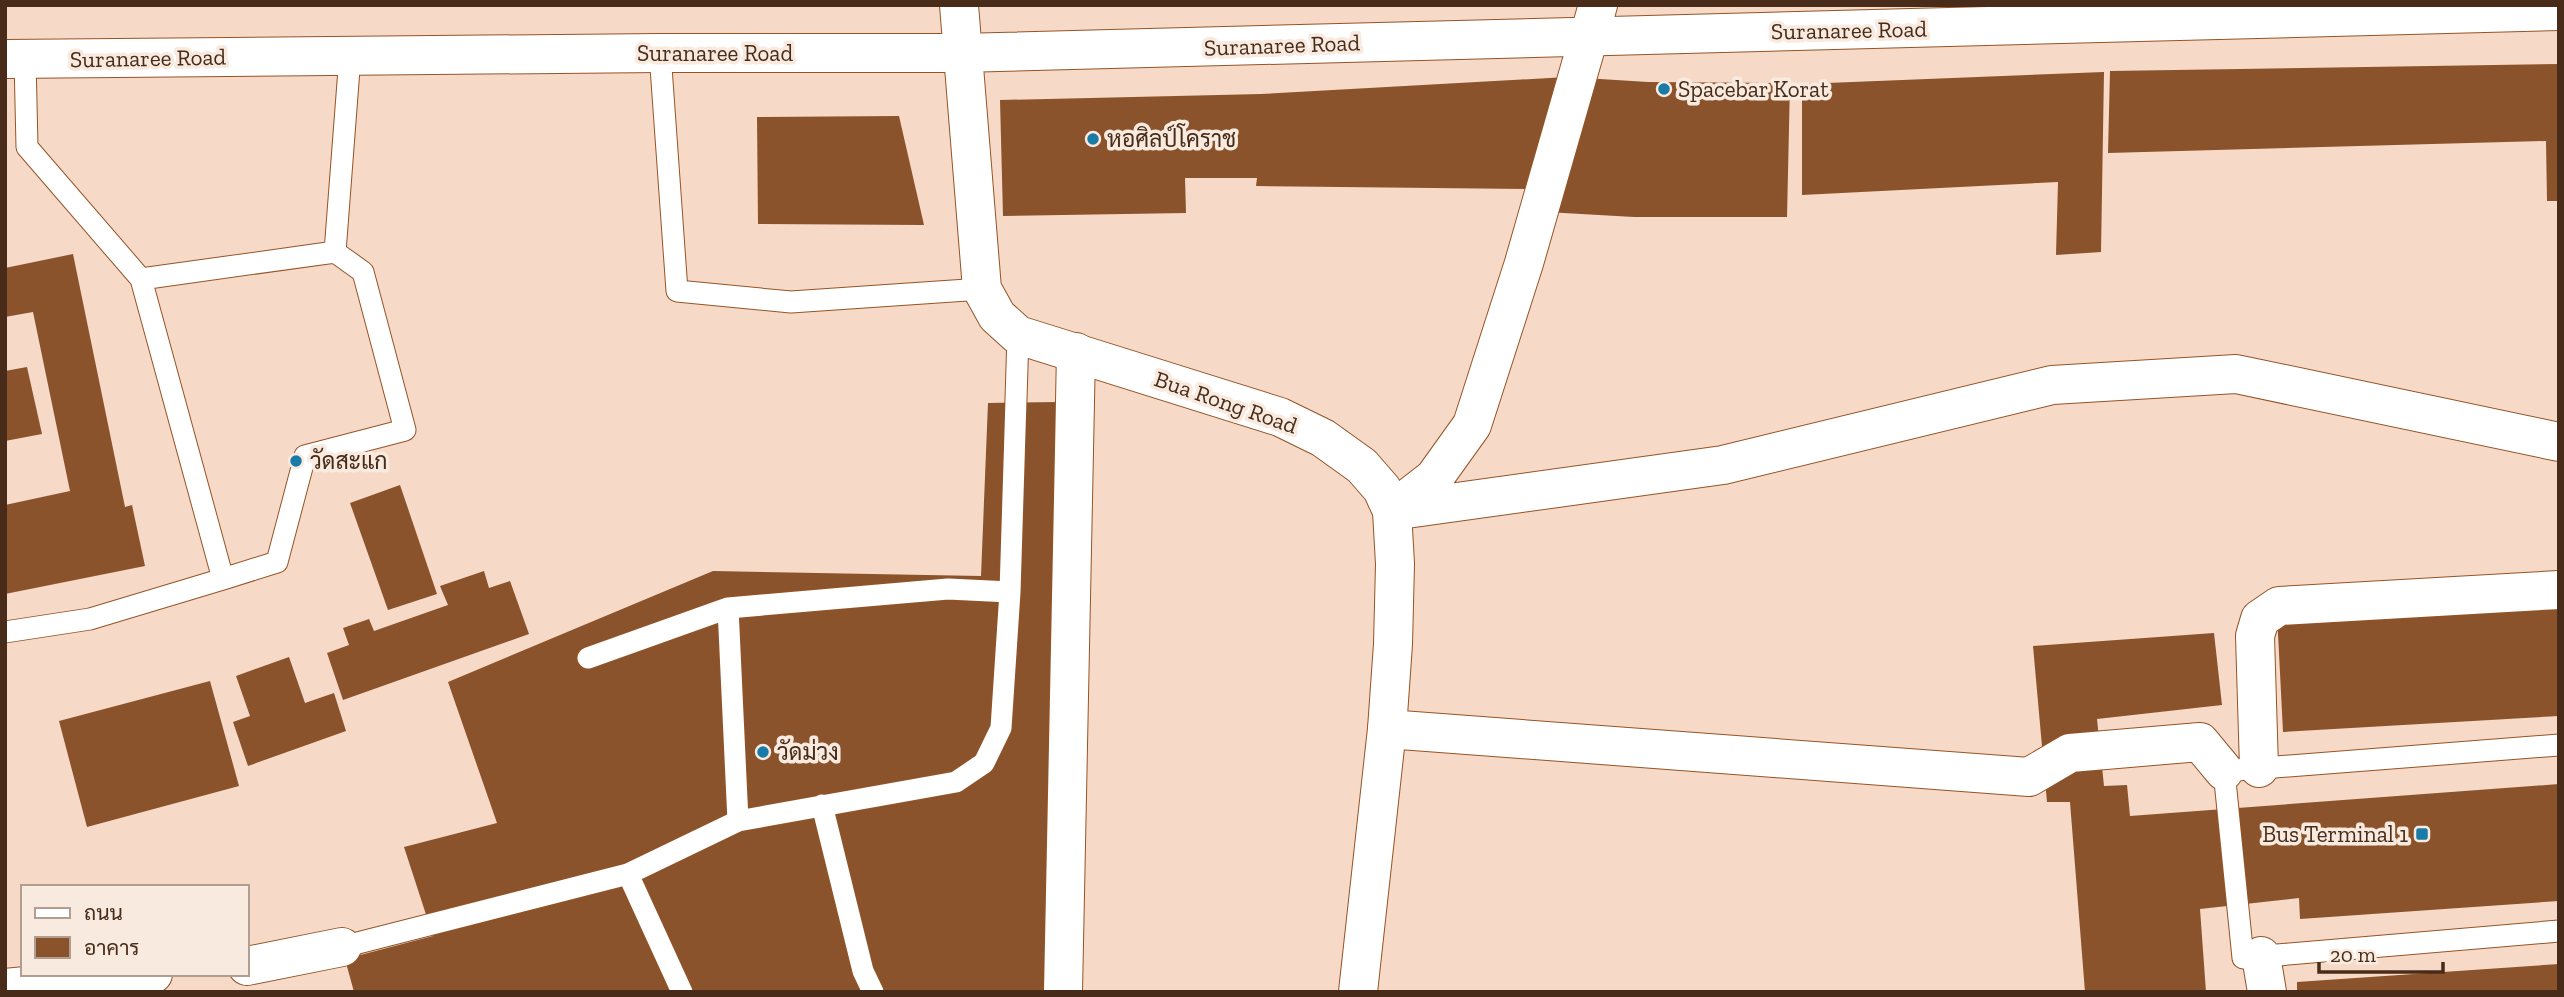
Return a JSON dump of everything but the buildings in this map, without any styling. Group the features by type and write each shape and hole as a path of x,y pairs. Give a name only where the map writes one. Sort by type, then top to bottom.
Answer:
{"street":[{"name":"Bua Rong Road","path":"958,5 982,289 997,316 1018,335 1280,417 1323,439 1362,467 1382,489 1392,511 1395,564 1394,644 1358,992"},
{"name":"Suranaree Road","path":"15,59 961,53 1594,21 2559,11"},
{"path":"1392,511 1434,478 1472,425 1524,264 1594,21"},
{"path":"1063,992 1076,352"},
{"path":"1392,511 1723,465 2052,385 2078,383 2235,374 2559,442"},
{"path":"1387,729 2029,777 2070,752 2200,742 2241,769 2255,636 2260,619 2279,606 2559,590"},
{"path":"248,966 342,947"},
{"path":"5,988 132,976"}],"lane":[{"path":"660,53 677,291 791,302 982,289"},
{"path":"334,252 349,56"},
{"path":"15,59 27,147 141,279 223,579"},
{"path":"5,632 90,620 277,562 305,456 405,430 363,272 334,252 141,279"},
{"path":"342,947 628,874 738,821 956,782 984,763 1001,728 1010,592 1018,335"},
{"path":"588,658 728,608 948,589 1010,592"},
{"path":"728,608 738,821"},
{"path":"2559,745 2241,769 2243,958 2264,974 2559,931"},
{"path":"822,805 863,971 873,992"},
{"path":"628,874 682,992"}],"place":[{"name":"Spacebar Korat","path":"1664,89"},
{"name":"หอศิลป์โคราช","path":"1093,139"},
{"name":"วัดสะแก","path":"296,461"},
{"name":"วัดม่วง","path":"763,752"},
{"name":"Bus Terminal 1","path":"2422,834"}]}
